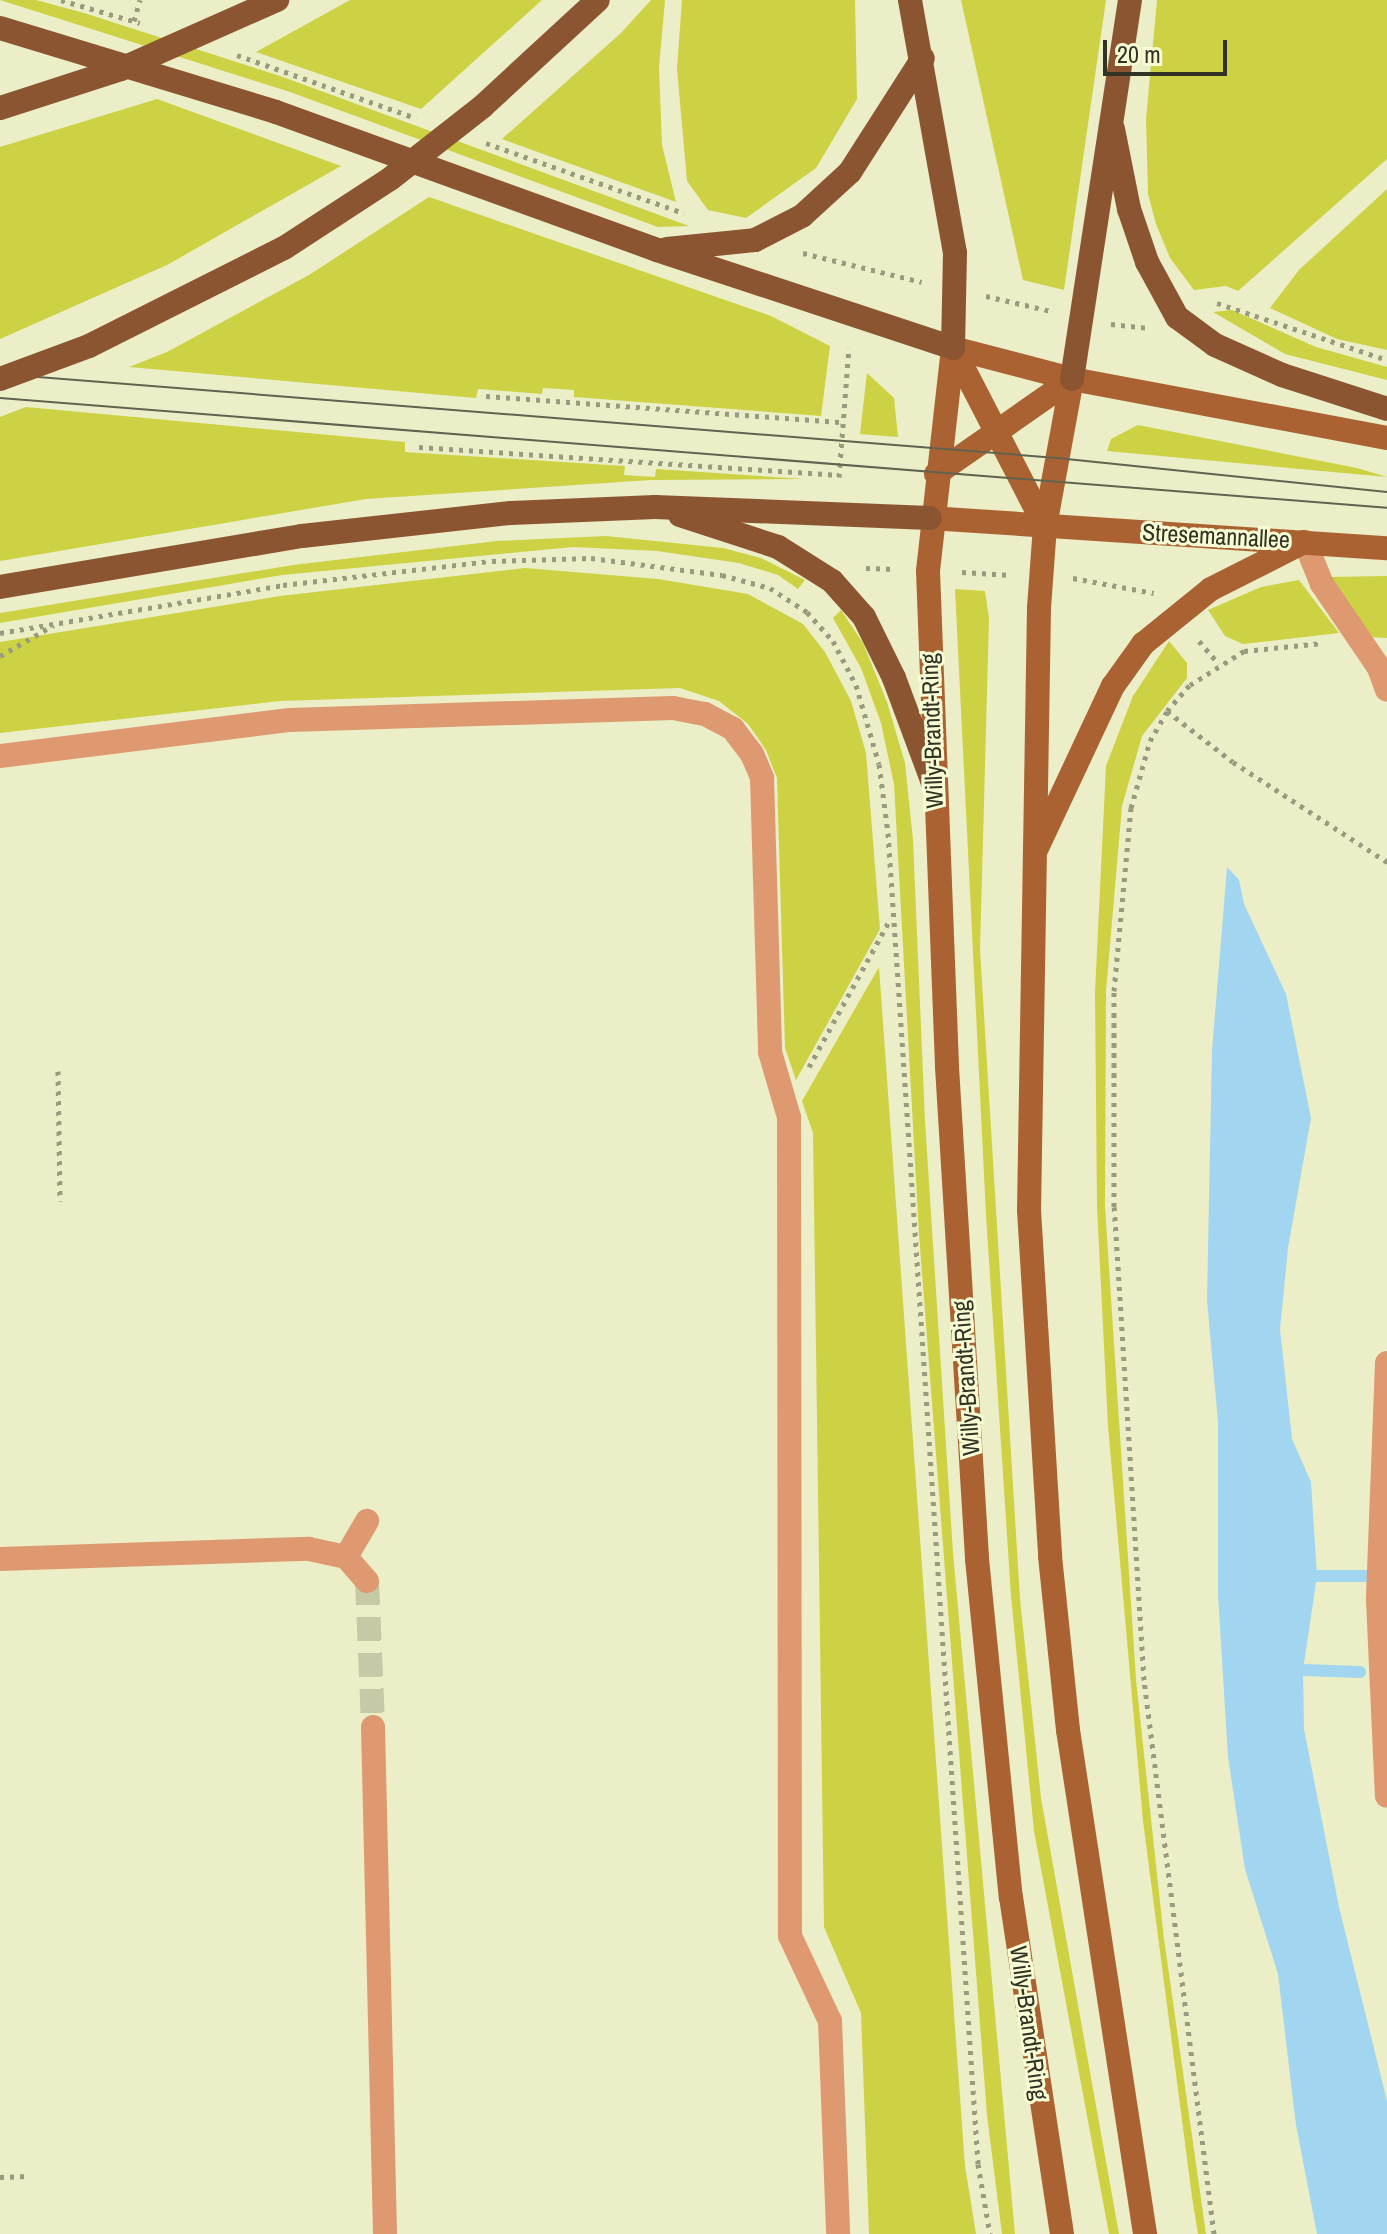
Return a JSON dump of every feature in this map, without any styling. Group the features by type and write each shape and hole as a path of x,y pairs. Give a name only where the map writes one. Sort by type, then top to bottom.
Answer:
{"highway":[{"path":"0,108 121,69 277,0"},
{"path":"0,379 104,339 284,248 390,179 483,106 598,0"},
{"path":"0,28 276,112 657,250 953,348 957,290 923,58 910,0"},
{"path":"1072,379 1113,129 1130,0"},
{"path":"657,250 755,240 802,216 850,172 923,58"},
{"path":"1113,129 1142,249 1177,317 1215,345 1282,375 1387,409"},
{"path":"0,587 302,536 511,513 655,507 837,511 930,518"},
{"path":"655,507 778,547 832,581 864,617 894,678 933,783"}],"main road":[{"path":"953,348 1072,379 1387,438"},
{"path":"953,348 1045,526"},
{"name":"Willy-Brandt-Ring","path":"953,348 930,518 933,783 977,1559 1011,1897 1062,2234"},
{"path":"936,474 1072,379"},
{"path":"1072,379 1045,526 1033,858 1029,1210 1050,1556 1070,1745 1145,2234"},
{"name":"Stresemannallee","path":"930,518 1387,548"},
{"path":"1033,858 1113,686 1143,644 1211,589 1305,542"}],"lane":[{"path":"1305,542 1322,584 1363,645 1387,690"},
{"path":"0,756 290,720 673,708 705,714 733,729 762,778 770,1052 789,1117 790,1936 830,2021 838,2234"},
{"path":"1387,1363 1378,1600 1387,1796"},
{"path":"346,1557 367,1521"},
{"path":"0,1559 309,1549 346,1557 367,1581"},
{"path":"373,1727 385,2234"}],"path":[{"path":"61,0 149,26"},
{"path":"134,21 140,0"},
{"path":"223,51 418,119"},
{"path":"478,140 689,215"},
{"path":"755,240 957,290 1142,331 1210,302 1235,306 1304,336 1387,360"},
{"path":"837,511 855,266"},
{"path":"486,396 843,422"},
{"path":"419,447 839,475"},
{"path":"0,633 283,585 492,561 591,558 708,572 770,588 807,612 833,641 856,685 879,764 978,2164 990,2234"},
{"path":"0,656 57,623"},
{"path":"1214,2234 1144,1680 1114,1207 1114,991 1123,877 1138,774 1167,711 1190,685 1244,651 1306,643 1363,645"},
{"path":"1167,711 1233,762 1387,862"},
{"path":"789,1117 799,1085 892,917"},
{"path":"58,1071 60,1201"},
{"path":"0,2177 29,2176"}],"shaded area":[{"path":"0,0 36,0 84,13 280,76 689,226 658,227 290,92"},
{"path":"350,0 542,0 421,109 256,52"},
{"path":"651,0 665,0 659,67 662,145 676,202 502,139 621,33"},
{"path":"682,0 855,0 857,99 816,168 746,218 708,210 687,181 677,69"},
{"path":"961,0 1106,0 1064,290 1023,280"},
{"path":"1157,0 1387,0 1387,159 1238,291 1226,286 1194,290 1170,258 1156,224 1148,194 1146,119"},
{"path":"157,99 341,166 167,265 0,339 0,147"},
{"path":"1387,189 1387,350 1337,339 1270,308 1299,270"},
{"path":"429,197 771,316 830,346 821,416 574,397 574,390 543,388 542,394 478,389 476,398 129,367 167,352 309,275"},
{"path":"1232,310 1316,347 1387,367 1387,380 1285,354 1213,312"},
{"path":"867,373 894,398 898,437 860,434"},
{"path":"26,407 405,442 405,452 625,466 624,475 655,477 656,469 804,479 651,480 366,499 0,561 0,417"},
{"path":"1138,425 1357,468 1387,477 1107,451 1111,439"},
{"path":"606,536 723,548 761,558 805,580 798,589 778,575 739,563 657,551 573,547 282,575 0,623 0,613 293,565 497,541"},
{"path":"525,568 658,579 748,594 803,624 825,652 851,701 866,753 880,929 796,1080 785,1048 777,778 766,750 748,724 719,701 680,688 280,701 0,733 0,642 280,596"},
{"path":"1387,576 1387,638 1370,637 1327,577"},
{"path":"1299,580 1339,633 1243,644 1225,636 1208,610 1261,587"},
{"path":"955,589 985,591 989,618 980,950 1020,1599 1041,1798 1119,2234 1109,2234 1034,1831 1011,1596 986,1215"},
{"path":"841,610 863,643 887,702 905,763 913,840 925,1121 953,1553 1015,2234 1002,2234 987,2115 919,1234 894,784 881,723 861,668 833,618"},
{"path":"1169,641 1187,663 1187,678 1142,736 1122,806 1106,991 1105,1206 1136,1680 1164,1939 1206,2234 1198,2234 1192,2197 1143,1821 1108,1426 1097,1206 1095,992 1106,766 1133,696"},
{"path":"879,967 965,2166 976,2234 869,2234 861,2013 824,1927 813,1133 802,1101"}],"water":[{"path":"1227,867 1239,880 1244,904 1286,994 1311,1118 1288,1248 1280,1329 1292,1439 1311,1482 1317,1576 1303,1670 1304,1729 1339,1907 1387,2101 1387,2234 1317,2234 1296,2125 1278,1974 1245,1869 1228,1757 1218,1594 1218,1422 1207,1300 1212,1051"}],"waterway":[{"path":"1317,1576 1365,1576"},
{"path":"1303,1670 1360,1672"}],"tunnel":[{"path":"367,1581 373,1727"}],"tram line":[{"path":"0,374 1057,458 1387,492"},
{"path":"0,398 1387,508"}]}
